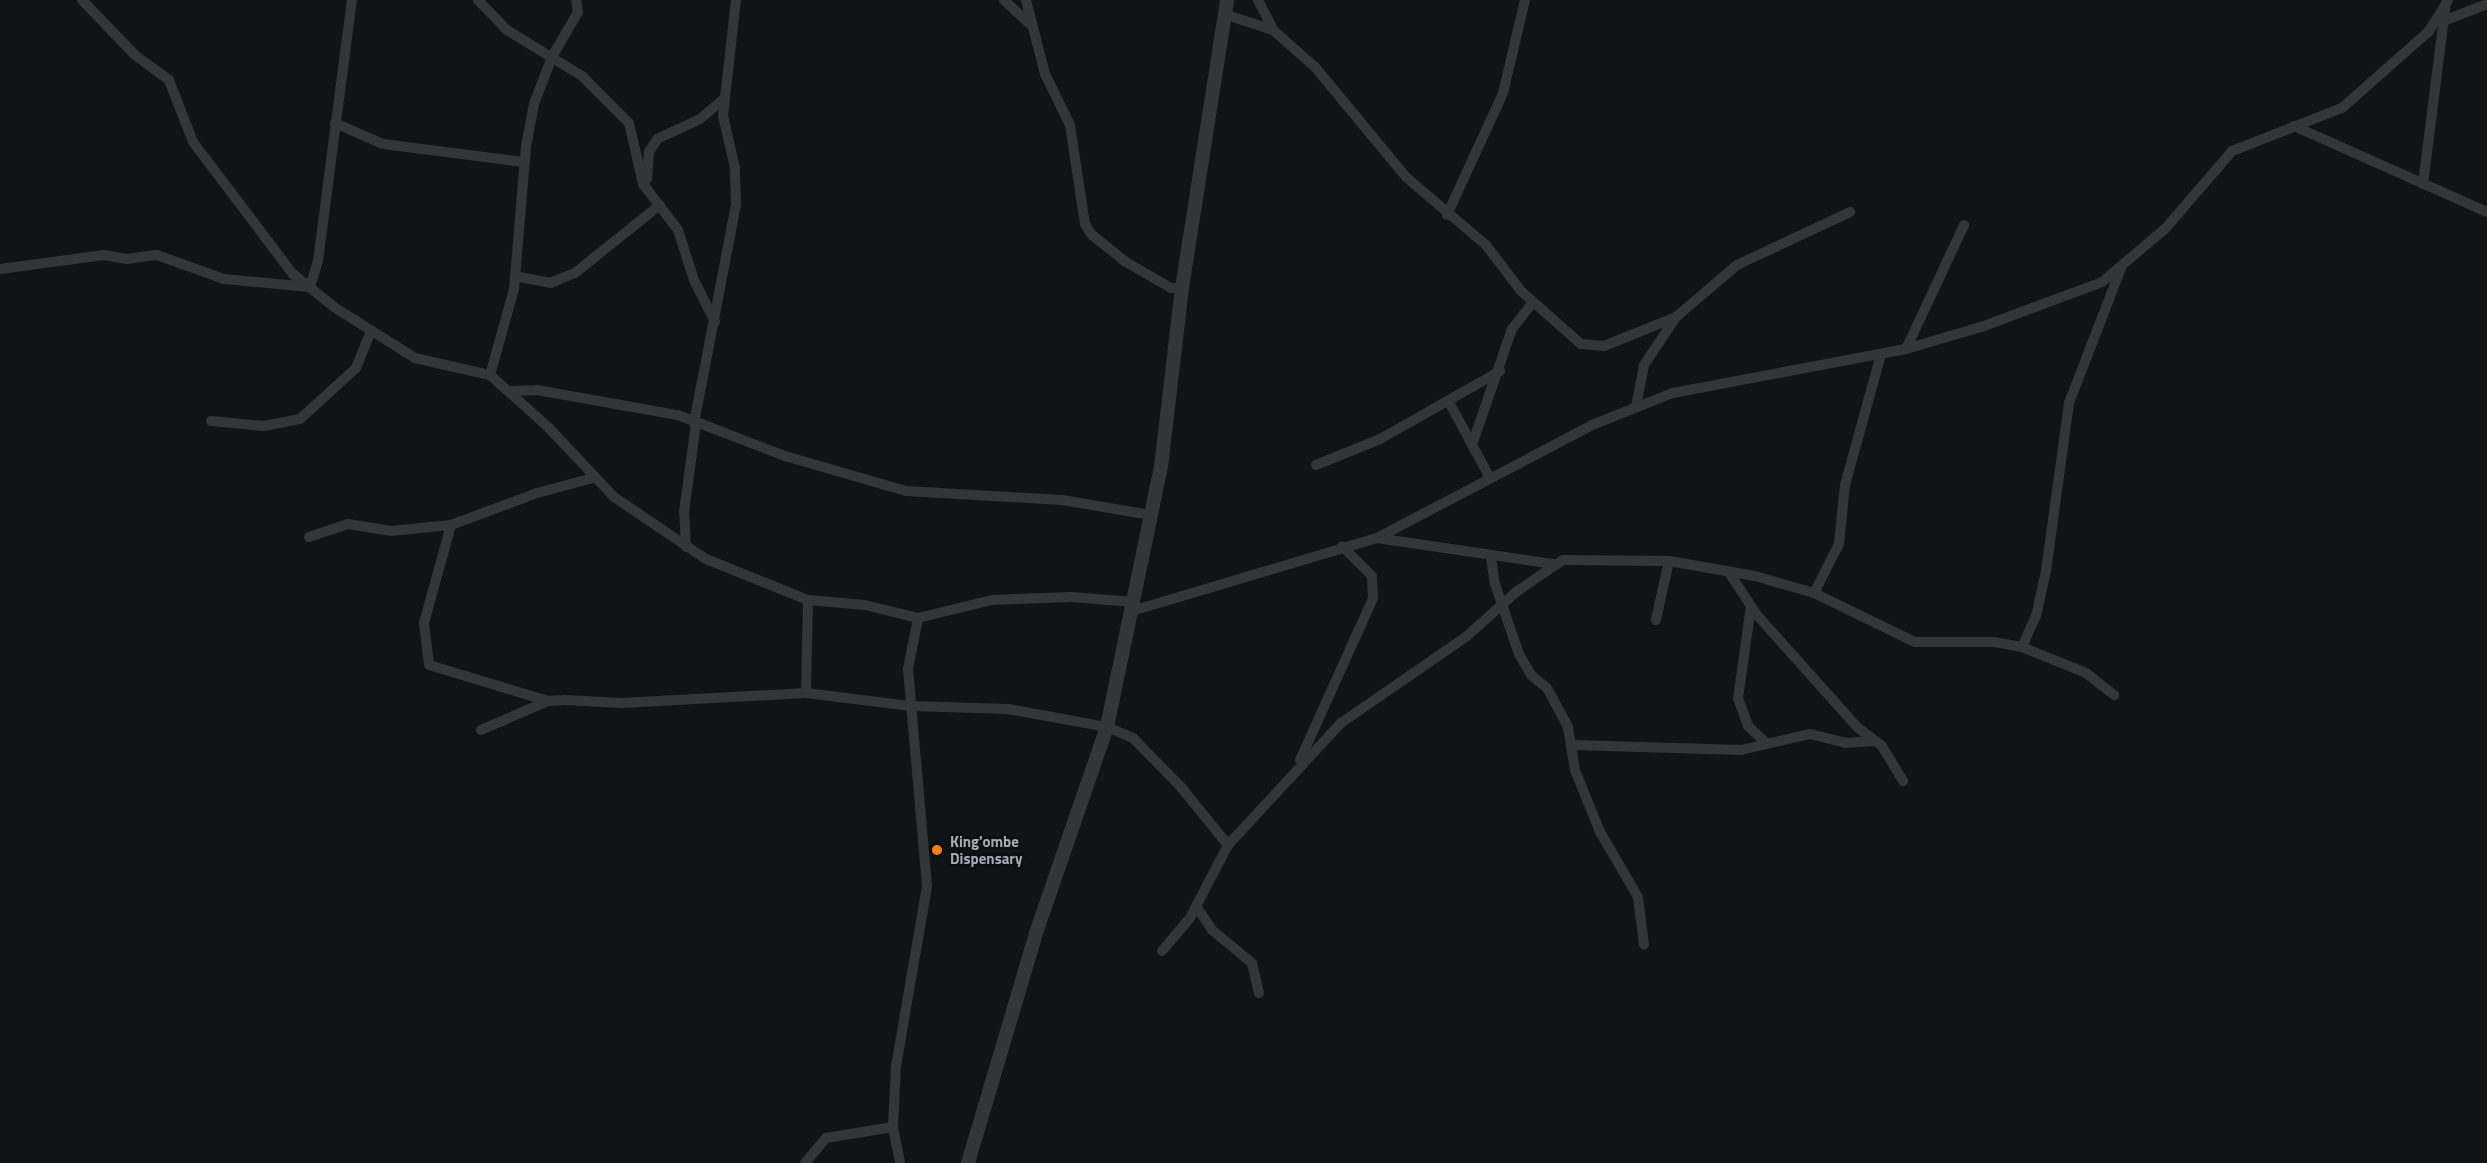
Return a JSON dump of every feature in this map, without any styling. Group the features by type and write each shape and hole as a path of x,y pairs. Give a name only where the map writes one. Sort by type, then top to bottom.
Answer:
{"street":[{"path":"82,0 135,55 169,80 193,142 277,257 310,287 371,331 415,358 490,375 512,391 593,478 654,527 686,547 752,580 808,600 865,605 918,618 992,600 1071,597 1133,606 1377,538 1420,519 1490,478 1636,407 1696,387 1906,349 2078,292 2121,268 2165,229 2232,151 2327,115 2355,98 2429,31 2447,2"},
{"path":"310,287 318,261 352,0"},
{"path":"478,0 507,30 582,76 629,123 648,190 678,230 694,280 715,322"},
{"path":"490,375 508,323 515,276 524,162 534,104 552,57 573,24 576,0"},
{"path":"686,547 684,512 695,423 736,204 735,168 723,100 736,0"},
{"path":"1004,0 1030,24"},
{"path":"1026,0 1030,24 1045,75 1070,125 1089,230 1134,268 1172,288 1182,288"},
{"path":"1258,0 1273,30"},
{"path":"1447,215 1503,93 1526,0"},
{"path":"2423,184 2447,2"},
{"path":"2446,20 2487,4"},
{"path":"968,1163 1036,933 1107,727 1161,467 1182,288 1226,7 1273,30 1334,87 1388,157 1447,215 1486,245 1533,302 1586,347 1604,346 1676,317"},
{"path":"648,190 649,152 657,139 700,119 723,100"},
{"path":"335,123 383,144 524,162"},
{"path":"2294,126 2487,212"},
{"path":"515,276 550,283 575,273 660,205"},
{"path":"1636,407 1644,365 1676,317 1737,265 1850,212"},
{"path":"1906,349 1964,225"},
{"path":"0,269 104,255 127,259 157,255 224,279 310,287"},
{"path":"2022,647 2036,616 2046,571 2069,403 2121,268"},
{"path":"1472,445 1500,371 1512,329 1533,302"},
{"path":"210,422 264,426 300,418 356,368 371,331"},
{"path":"1814,593 1839,544 1845,485 1881,354"},
{"path":"1317,465 1449,402 1500,371"},
{"path":"512,391 537,390 634,406 695,423 785,456 906,491 1062,500 1150,515"},
{"path":"1449,402 1490,478"},
{"path":"309,537 348,524 391,531 451,525 537,493 593,478"},
{"path":"451,525 424,623 429,665 548,702 622,703 806,693 911,706 1008,709 1107,727 1148,750 1227,845"},
{"path":"1377,538 1491,557 1554,564 1576,558 1669,561 1728,571 1814,593 1915,642 1994,642 2022,647 2086,673 2114,695"},
{"path":"1297,766 1372,598 1372,576 1342,546"},
{"path":"1491,557 1502,605 1526,667 1547,688 1573,745 1575,770 1600,832 1640,902 1644,945"},
{"path":"1656,620 1669,561"},
{"path":"1162,951 1196,906 1227,845 1297,766 1351,715 1467,636 1554,564"},
{"path":"1728,571 1751,606 1843,712 1875,741 1903,781"},
{"path":"806,693 808,600"},
{"path":"1751,606 1738,698 1748,726 1766,744"},
{"path":"900,1163 893,1127 898,1045 927,886 908,658 918,618"},
{"path":"481,730 548,702"},
{"path":"1573,745 1741,750 1810,734 1845,743 1875,741"},
{"path":"1196,906 1212,930 1252,963 1259,993"},
{"path":"805,1163 826,1138 893,1127"}],"place":[{"name":"King'ombe Dispensary","path":"937,850"}]}
